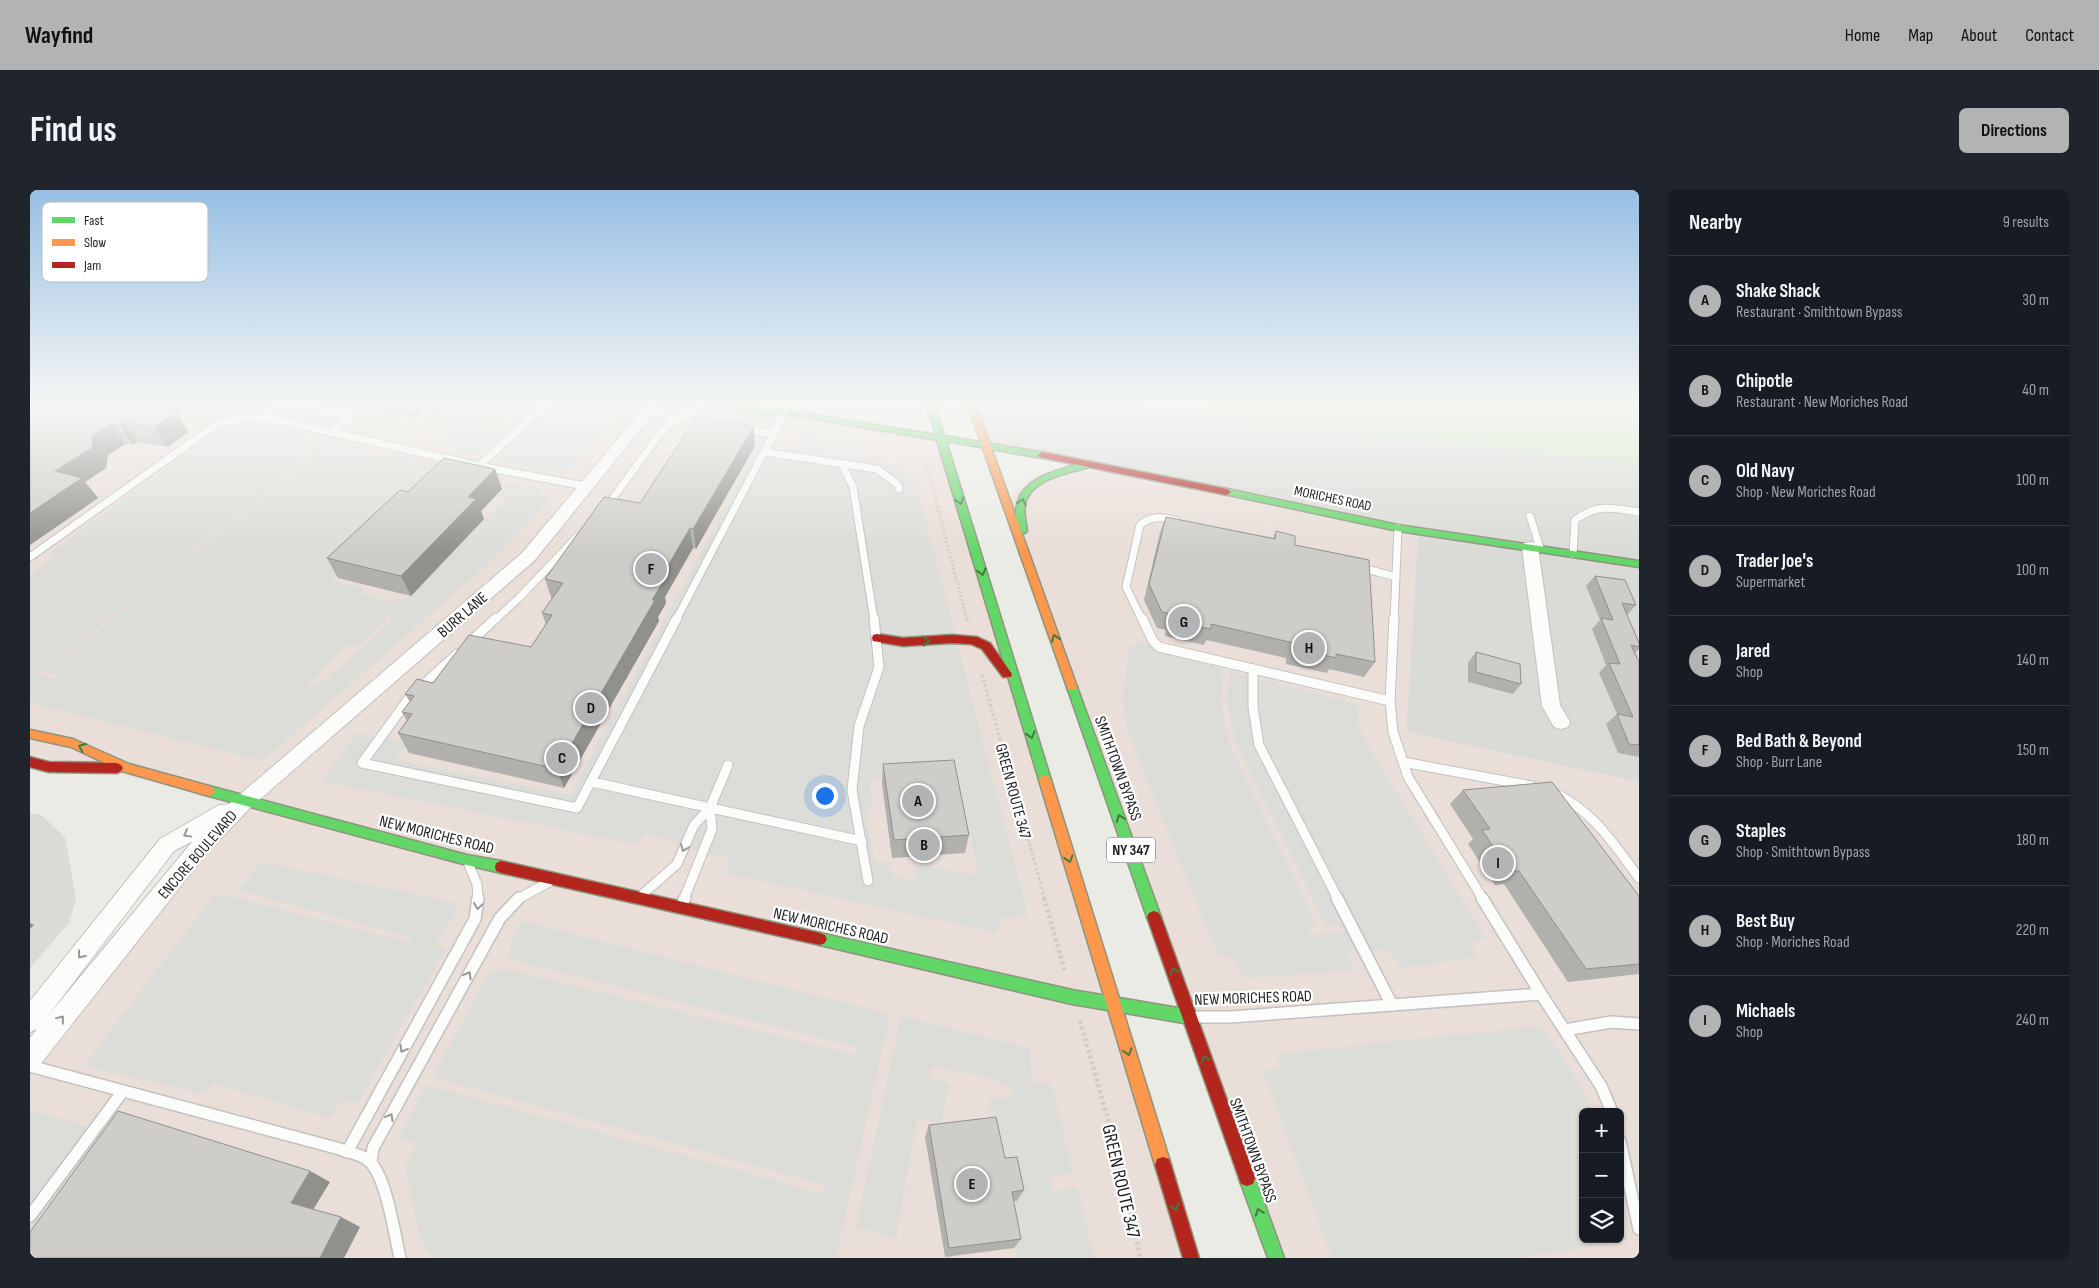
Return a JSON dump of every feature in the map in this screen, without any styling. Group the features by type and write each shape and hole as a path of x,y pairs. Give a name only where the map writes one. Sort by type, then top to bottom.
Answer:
{"main road":[{"path":"946,453 1191,1258"},
{"name":"SMITHTOWN BYPASS","path":"989,453 1276,1258"},
{"name":"MORICHES ROAD","path":"1029,453 1322,510 1398,528 1639,564"},
{"path":"1024,550 1020,510 1025,492 1041,481 1090,464"},
{"path":"981,608 988,590"},
{"path":"877,638 902,633 959,628"},
{"path":"877,638 903,642 952,639 978,642 989,650 1017,688"},
{"name":"NEW MORICHES ROAD","path":"30,734 73,744 126,768 467,860 557,878 1114,1005 1190,1017"},
{"name":"NEW MORICHES ROAD","path":"30,762 49,767 126,768"}],"street":[{"name":"BURR LANE","path":"244,801 528,556 613,453"},
{"path":"1535,548 1551,706 1560,722"},
{"name":"ENCORE BOULEVARD","path":"30,1020 167,845 244,801"},
{"name":"ENCORE BOULEVARD","path":"30,1057 199,848 244,801"}],"lane":[{"path":"30,557 176,453"},
{"path":"422,453 585,486"},
{"path":"480,466 494,453"},
{"path":"598,515 618,494 647,453"},
{"path":"585,528 519,598 410,697 362,763 576,808 592,782 765,453"},
{"path":"770,453 876,469 898,485 899,489"},
{"path":"842,464 852,487 858,516 877,638 879,667 858,726 852,790 868,881"},
{"path":"1574,554 1575,520 1587,511 1603,506 1639,512"},
{"path":"1183,522 1156,516 1146,519 1140,525 1126,581 1126,587 1153,641 1159,647 1390,701"},
{"path":"1530,516 1535,548"},
{"path":"1398,528 1389,710 1396,744 1408,777 1541,994 1601,1086 1610,1108"},
{"path":"1354,565 1396,577"},
{"path":"1253,669 1251,703 1253,723 1259,744 1392,1005"},
{"path":"1403,762 1532,786 1564,796 1588,813 1639,878"},
{"path":"639,897 672,870 680,858 694,824 710,808 728,766"},
{"path":"592,782 862,841"},
{"path":"681,907 712,829 710,808"},
{"path":"348,1152 354,1137 475,919 479,903 477,878 467,860"},
{"path":"400,1258 388,1204 377,1172 371,1161 373,1148 500,918 520,897 557,878"},
{"name":"NEW MORICHES ROAD","path":"1190,1017 1230,1017 1541,994"},
{"path":"1565,1030 1598,1023 1632,1022 1639,1024"},
{"path":"30,1066 348,1152 371,1161"},
{"path":"30,1216 122,1091"},
{"path":"1623,1153 1639,1229"}],"path":[{"path":"924,453 966,617"},
{"name":"GREEN ROUTE 347","path":"980,668 1052,933"},
{"name":"GREEN ROUTE 347","path":"1088,1047 1125,1179 1140,1258"}],"shaded area":[{"path":"30,453 946,453 1191,1258 30,1258 30,1057 244,801 30,755"},
{"path":"188,453 314,453 44,672 38,669 34,673 55,678 58,675 47,672 317,453 386,453 437,464 433,468 452,472 405,508 331,580 363,589 361,593 386,601 397,601 411,596 484,519 508,499 497,496 508,483 541,490 539,495 552,497 489,563 263,761 30,703 30,575 55,557 47,555","holes":["389,616 391,620 383,630 343,665 312,689 307,689 346,645 359,647"]},
{"path":"467,453 483,453 480,456"},
{"path":"505,453 586,453 573,468 562,468 557,473 500,463 505,457 502,456"},
{"path":"755,453 867,453 865,458 868,460 880,457 916,483 1028,916 1000,918 997,933 726,873 730,858 709,855 661,836 645,835 637,845 321,781 357,733 407,742 396,760 570,795","holes":["953,774 957,777 979,876 919,865 914,880 894,876 885,862 874,861 866,814 872,806 870,785 874,779"]},
{"path":"1003,453 1547,453 1639,463 1639,782 1406,732 1418,536 1322,511"},
{"path":"1056,470 1110,472 1418,537 1406,732 1639,782 1639,1258 1278,1258 1007,504 1016,491 1035,476"},
{"path":"1140,642 1223,669 1221,700 1229,744 1317,924 1308,927 1312,935 1343,931 1340,926 1326,926 1236,744 1227,702 1230,671 1359,705 1358,722 1362,735 1486,939 1470,941 1477,957 1401,968 1389,950 1347,951 1355,970 1244,978 1234,957 1218,955 1128,733 1123,700 1126,671 1130,647"},
{"path":"30,813 41,815 65,837 76,899 69,923 30,968"},
{"path":"262,862 457,903 457,909 435,946 446,949 358,1103 342,1101 329,1118 213,1083 205,1094 96,1069 85,1064 214,895 226,895 411,943 413,938 238,890"},
{"path":"522,921 890,1014 836,1258 434,1258 427,1251 420,1237 405,1168 417,1143 399,1138 426,1085 824,1194 826,1185 432,1077 491,969 503,973 509,970 856,1055 857,1047 508,959 512,939"},
{"path":"901,1016 1029,1048 1033,1084 1051,1083 1073,1173 1050,1179 1054,1191 1077,1187 1094,1258 1045,1258 1041,1255 1031,1258 1017,1258 1005,1203 1017,1201 990,1130 989,1100 1013,1097 1013,1091 1006,1085 990,1078 931,1066 929,1078 949,1084 942,1123 917,1118 896,1238 856,1227"},
{"path":"1540,1026 1568,1064 1591,1108 1579,1108 1579,1243 1607,1244 1516,1258 1332,1258 1263,1071 1281,1069 1276,1054"},
{"path":"30,1110 125,1137 30,1258"}],"green space":[{"path":"1547,453 1639,453 1639,463"}],"building":[{"path":"30,453 84,453 55,471 82,478 30,513"},
{"path":"673,453 738,453 693,529 690,528 659,581 663,582 652,600 655,600 557,769 398,733 412,714 402,712 414,696 405,694 417,679 433,683 469,635 531,647 552,615 542,613 563,583 545,579 604,497 640,503"},
{"path":"444,458 495,469 468,497 476,499 401,576 327,558 400,490 408,492"},
{"path":"1166,517 1275,539 1276,531 1295,536 1295,545 1369,560 1375,662 1336,654 1336,658 1294,648 1294,643 1211,624 1211,629 1171,621 1172,614 1162,612 1149,584"},
{"path":"1595,576 1625,580 1636,605 1622,603 1639,643 1639,647 1631,645 1639,662 1639,745 1629,744 1617,714 1633,717 1609,663 1620,664 1601,618 1613,620"},
{"path":"1476,652 1520,664 1521,684 1476,672"},
{"path":"954,760 969,835 894,840 883,764"},
{"path":"1552,782 1639,896 1639,964 1586,969 1519,871 1510,871 1482,830 1490,829 1463,790"},
{"path":"118,1111 310,1171 291,1203 341,1217 320,1258 30,1258 30,1232"},
{"path":"996,1117 1005,1158 1017,1157 1024,1190 1012,1192 1021,1239 949,1248 929,1125"}],"traffic: fast":[{"path":"945,453 1045,780"},
{"path":"1029,453 1042,455"},
{"path":"1022,531 1021,503 1025,494 1032,487 1050,476 1091,464"},
{"path":"1227,492 1398,528 1639,564"},
{"path":"1072,687 1154,917"},
{"path":"209,791 467,860 501,867"},
{"path":"820,939 1072,997 1190,1017"},
{"path":"1247,1178 1276,1258"}],"traffic: slow":[{"path":"989,453 1072,687"},
{"path":"30,734 73,743 126,768 209,791"},
{"path":"1045,780 1163,1165"}],"traffic: jam":[{"path":"1042,455 1227,492"},
{"path":"877,638 903,642 952,639 973,640 986,646 1007,674"},
{"path":"30,762 49,767 117,768"},
{"path":"501,867 820,939"},
{"path":"1154,917 1247,1178"},
{"path":"1163,1165 1191,1258"}],"place":[{"name":"Bed Bath & Beyond","path":"651,569"},
{"name":"Staples","path":"1184,622"},
{"name":"Best Buy","path":"1309,648"},
{"name":"Trader Joe's","path":"591,708"},
{"name":"Old Navy","path":"562,758"},
{"name":"Shake Shack","path":"918,801"},
{"name":"Chipotle","path":"924,845"},
{"name":"Michaels","path":"1498,863"},
{"name":"Jared","path":"972,1184"}]}
